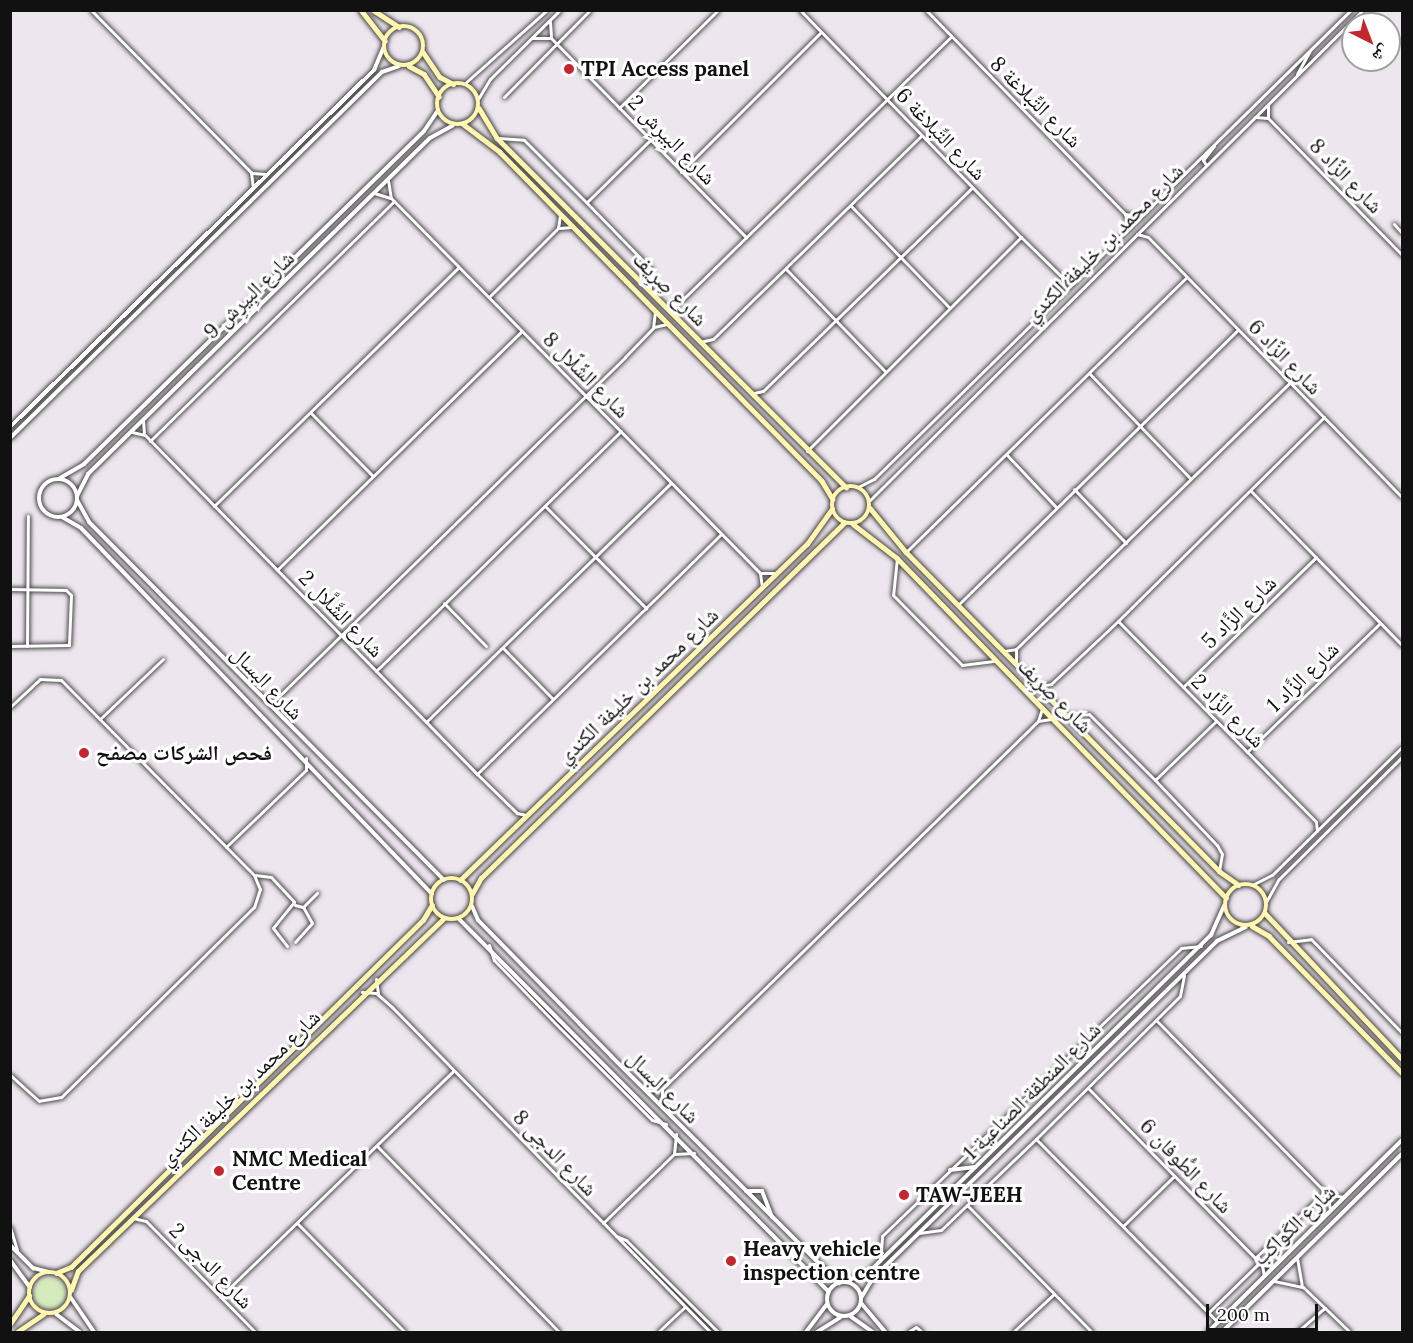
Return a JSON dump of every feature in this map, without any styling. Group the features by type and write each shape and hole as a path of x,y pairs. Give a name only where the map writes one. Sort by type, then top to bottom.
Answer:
{"main road":[{"path":"361,10 399,66 408,66 424,74 439,96 438,110 453,125 464,124 479,108 478,99 464,84 453,84 431,67 417,32 399,27 374,10"},
{"path":"384,44 399,27"},
{"path":"408,66 423,51"},
{"path":"439,96 453,84"},
{"name":"شارع صِرِيف","path":"479,108 497,138 748,392 846,487"},
{"name":"شارع صِرِيف","path":"464,124 482,136 822,481 833,500"},
{"path":"846,487 858,487 870,500 870,508 853,524 844,523 832,509 833,500 846,487"},
{"name":"شارع صِرِيف","path":"870,508 906,552 1037,686 1219,871 1239,885"},
{"name":"شارع محمد بن خليفة الكندي","path":"460,880 531,814 818,533 832,509"},
{"name":"شارع محمد بن خليفة الكندي","path":"472,894 481,878 844,523"},
{"name":"شارع صِرِيف","path":"853,524 897,558 1226,898"},
{"path":"444,880 460,880 472,894 472,906 459,919 444,918 432,905 432,894 444,880"},
{"path":"1239,885 1252,885 1266,902 1265,913 1252,926 1246,927 1228,918 1224,906 1226,898 1239,885"},
{"name":"شارع محمد بن خليفة الكندي","path":"56,1273 71,1267 423,920 432,905"},
{"path":"1265,913 1288,942 1402,1059"},
{"name":"شارع محمد بن خليفة الكندي","path":"71,1290 78,1271 143,1206 362,992 444,918"},
{"path":"1252,926 1269,936 1402,1073"},
{"path":"10,1324 29,1296 30,1288 49,1272 56,1273 71,1290 71,1298 56,1314 45,1314 16,1332"},
{"path":"29,1296 45,1314"}],"street":[{"path":"91,10 251,172 253,188"},
{"path":"464,84 547,10"},
{"path":"478,99 487,82 560,10"},
{"path":"504,97 590,10"},
{"path":"619,108 718,10"},
{"name":"شارع التِّبلاغة 6","path":"800,10 972,188 1062,277"},
{"name":"شارع التِّبلاغة 8","path":"926,10 1125,214 1129,228"},
{"name":"شارع محمد بن خليفة الكندي","path":"858,487 874,479 1351,10"},
{"name":"شارع محمد بن خليفة الكندي","path":"870,500 1363,10"},
{"path":"532,38 551,38 550,20"},
{"path":"681,172 821,33"},
{"path":"665,308 678,304 951,37"},
{"name":"شارع البِيرِش 2","path":"551,38 746,237"},
{"path":"10,427 374,70 384,44"},
{"path":"1294,78 1310,51"},
{"path":"10,438 382,72 399,66"},
{"path":"1255,117 1268,118 1268,104"},
{"name":"شارع البِيرِش 9","path":"60,478 84,464 424,131 438,110"},
{"name":"شارع الزَّاد 8","path":"1268,118 1402,255"},
{"name":"شارع البِيرِش 9","path":"77,498 85,477 430,138 453,125"},
{"path":"699,342 713,339 921,136"},
{"path":"497,138 524,140 586,202 651,269 649,292"},
{"path":"586,202 650,140"},
{"path":"1206,165 1203,160 1214,144"},
{"path":"251,172 267,174"},
{"path":"150,441 393,200 388,180"},
{"path":"748,392 763,391 972,188"},
{"name":"شارع الشَّلَّال 8","path":"374,193 393,200 760,573"},
{"path":"851,206 950,308"},
{"path":"1125,214 1141,216"},
{"path":"489,297 558,228 560,215"},
{"path":"1135,235 1148,237 1147,223"},
{"name":"شارع الزَّاد 8","path":"1394,224 1402,233"},
{"path":"558,228 572,227"},
{"path":"807,451 1021,237"},
{"name":"شارع الزَّاد 6","path":"1148,237 1402,497"},
{"path":"214,506 459,267"},
{"path":"786,269 886,371"},
{"path":"1064,291 1062,277 1076,279"},
{"path":"906,552 1187,277"},
{"path":"676,319 678,304"},
{"path":"653,328 655,312"},
{"path":"269,706 653,328 667,324"},
{"path":"958,605 1238,330"},
{"path":"277,570 372,475 522,332"},
{"path":"711,354 713,339"},
{"path":"1089,373 1191,478"},
{"path":"1002,650 1016,649 1290,383"},
{"path":"762,406 763,391"},
{"path":"310,412 372,475"},
{"path":"1037,686 1051,684 1251,491 1324,417"},
{"path":"130,433 145,435 143,420"},
{"path":"376,671 621,431"},
{"name":"شارع الشَّلَّال 2","path":"145,435 516,813"},
{"path":"1006,454 1056,507"},
{"path":"60,478 70,482 77,498 62,517 45,512 38,496 48,481 60,478"},
{"path":"426,722 671,483"},
{"path":"1074,489 1125,543"},
{"path":"1251,491 1402,645"},
{"name":"شارع البسال","path":"77,498 89,522 444,880"},
{"path":"545,506 646,608"},
{"path":"27,646 28,516"},
{"name":"شارع البسال","path":"62,517 81,528 306,758 432,894"},
{"path":"477,774 721,534"},
{"name":"شارع الزَّاد 5","path":"1183,687 1316,557"},
{"path":"897,558 889,588 930,633 962,665 997,661"},
{"path":"762,588 760,573 778,572"},
{"path":"10,589 69,591 71,618 69,645 10,646"},
{"path":"444,603 486,646"},
{"name":"شارع الزَّاد 2","path":"1118,621 1316,822"},
{"name":"شارع الزَّاد 1","path":"1247,752 1380,623"},
{"path":"503,648 553,699"},
{"path":"1016,649 1016,664"},
{"path":"100,718 163,658"},
{"path":"10,707 37,681 51,676 100,718 254,875 259,884"},
{"path":"1050,699 1051,684"},
{"path":"645,1090 662,1089 1038,722 1042,707"},
{"path":"1066,715 1089,714 1155,780 1217,845 1222,854 1219,871"},
{"path":"1038,722 1055,720"},
{"path":"1155,780 1216,720"},
{"path":"1252,885 1272,875 1402,747"},
{"path":"1266,902 1275,883 1402,757"},
{"path":"306,758 306,770"},
{"path":"226,847 306,770 317,770"},
{"path":"517,827 516,813 531,814"},
{"path":"1317,831 1316,822 1329,820"},
{"path":"254,875 265,875 295,905 303,907 312,923 295,942"},
{"path":"10,1075 39,1101 61,1097 254,907 259,884 265,875"},
{"path":"303,907 317,893"},
{"path":"287,946 273,928 295,905"},
{"name":"شارع البسال","path":"472,906 478,920 742,1189 842,1283"},
{"name":"شارع المنطقة الصناعية 1","path":"842,1283 863,1276 880,1261 1201,946 1218,927 1224,906"},
{"name":"شارع البسال","path":"459,919 489,945 829,1292"},
{"name":"شارع المنطقة الصناعية 1","path":"861,1300 873,1278 1184,973 1225,934 1246,927"},
{"path":"1288,942 1311,939 1402,1033"},
{"path":"489,945 494,960 560,1028 652,1120 666,1124"},
{"path":"880,1261 880,1239 950,1170 1181,948 1201,946"},
{"path":"919,1233 941,1230 1088,1088 1183,991 1184,973"},
{"path":"362,992 378,994 376,979"},
{"name":"شارع الدجى 8","path":"378,994 710,1332"},
{"path":"1156,1020 1326,1193 1330,1211"},
{"path":"220,1297 453,1071"},
{"name":"شارع الطُّوفان 6","path":"1088,1088 1261,1264 1264,1276"},
{"path":"662,1089 663,1108"},
{"path":"603,1223 674,1154 676,1134"},
{"path":"1036,1138 1218,1323"},
{"name":"شارع الكَواكِب","path":"1208,1332 1402,1140"},
{"path":"377,1146 559,1332"},
{"path":"674,1154 694,1153"},
{"name":"شارع الكَواكِب","path":"1222,1332 1402,1154"},
{"path":"950,1170 975,1167"},
{"path":"1123,1226 1174,1176"},
{"path":"742,1189 762,1191 762,1204 774,1221"},
{"path":"1326,1193 1344,1197"},
{"path":"1255,1258 1326,1193"},
{"path":"967,1205 1092,1332"},
{"name":"شارع الدجى 2","path":"143,1206 146,1221 255,1332"},
{"name":"شارع الدجى 2","path":"131,1218 146,1221"},
{"path":"297,1223 405,1332"},
{"path":"10,1227 17,1252"},
{"path":"615,1236 626,1240 718,1332"},
{"path":"10,1245 33,1268 49,1272"},
{"path":"1298,1258 1296,1273 1302,1287 1350,1332"},
{"path":"10,1260 30,1288"},
{"path":"1208,1312 1261,1264 1274,1266"},
{"path":"1274,1281 1302,1287"},
{"path":"806,1332 828,1303 829,1292 842,1283 856,1288 861,1300 885,1332"},
{"path":"1013,1332 1054,1294"},
{"path":"71,1298 94,1332"},
{"path":"817,1332 847,1316 861,1300"},
{"path":"828,1303 870,1331"},
{"path":"658,1332 685,1307"},
{"path":"1297,1332 1325,1308"},
{"path":"56,1314 80,1332"},
{"path":"908,1332 916,1327 922,1332"}],"shaded area":[{"path":"10,11 1402,11 1402,1332 11,1332"}],"green space":[{"path":"50,1277 61,1282 66,1293 61,1304 50,1309 39,1304 34,1293 39,1282"}],"place":[{"name":"TPI Access panel","path":"569,69"},
{"name":"فحص الشركات مصفح","path":"84,753"},
{"name":"NMC Medical Centre","path":"219,1171"},
{"name":"TAW-JEEH","path":"904,1195"},
{"name":"Heavy vehicle inspection centre","path":"731,1261"}]}
